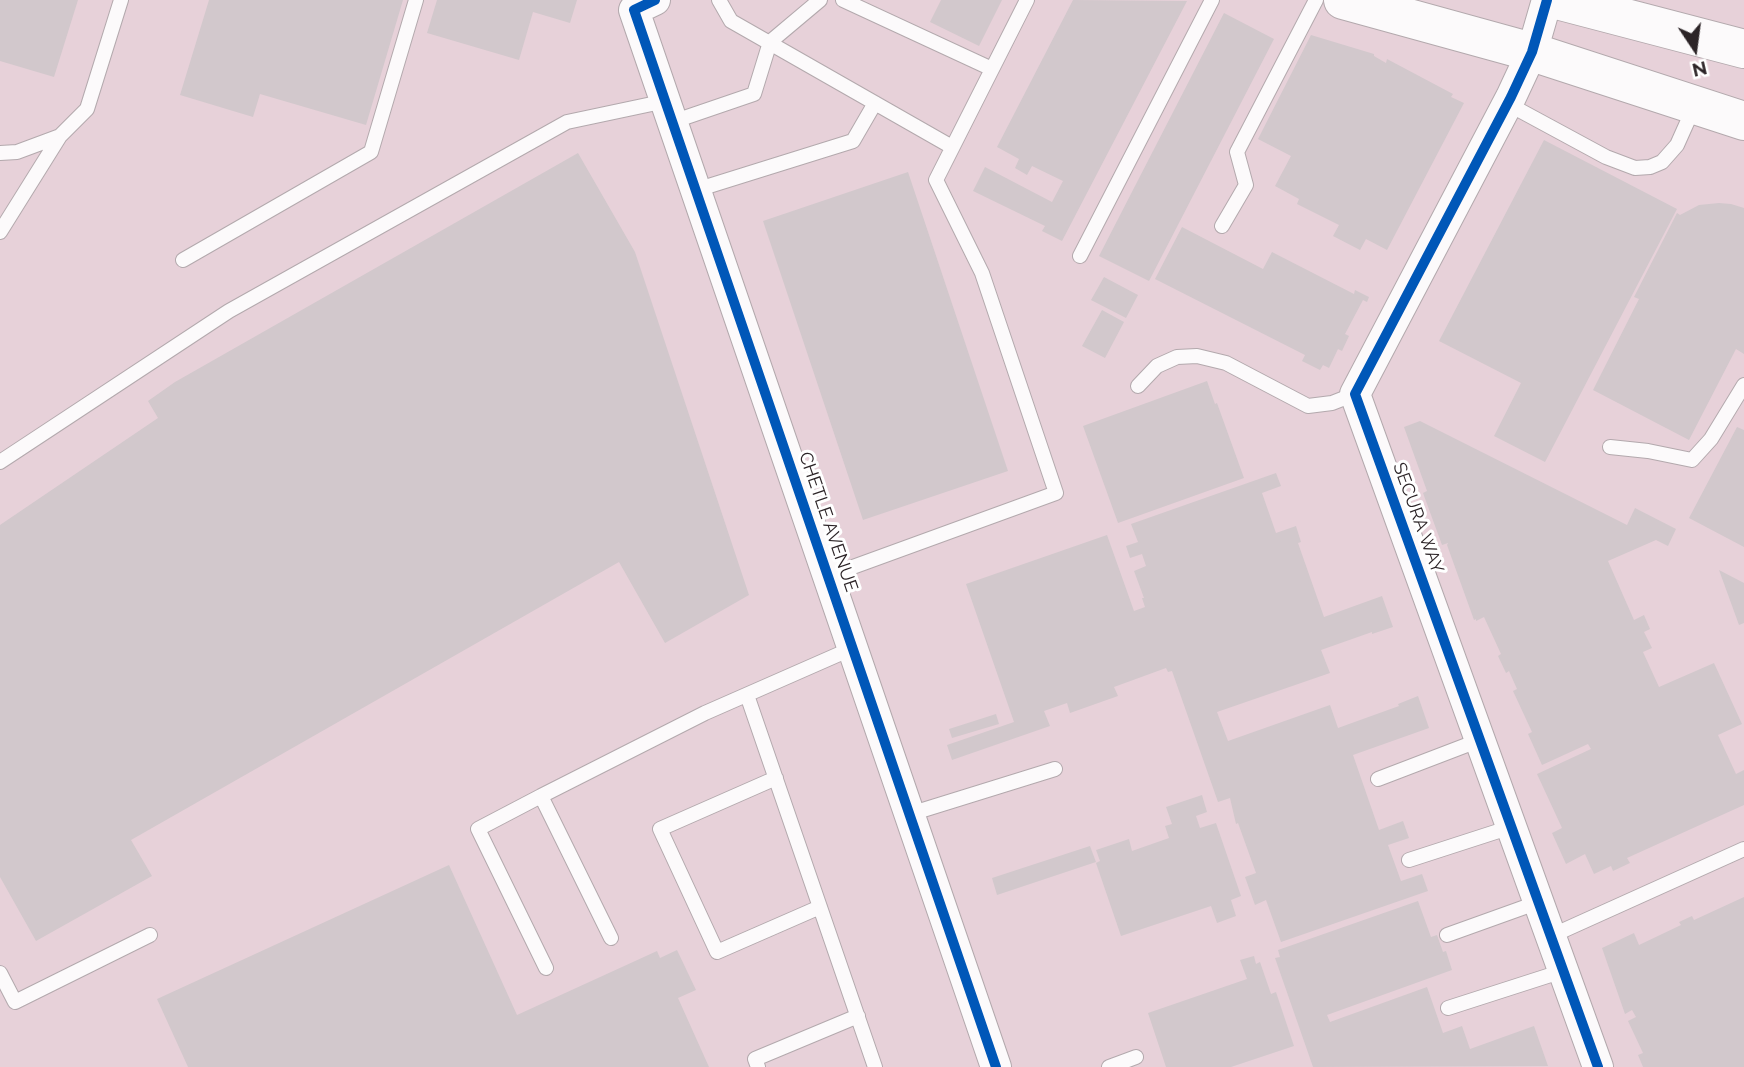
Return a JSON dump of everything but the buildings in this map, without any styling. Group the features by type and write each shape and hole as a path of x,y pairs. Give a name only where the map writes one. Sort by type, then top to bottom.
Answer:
{"main road":[{"path":"1343,0 1532,52 1744,121"},
{"path":"1557,0 1744,49"}],"street":[{"name":"CHETLE AVENUE","path":"655,0 635,10 996,1067"},
{"path":"1355,394 1507,104 1532,52 1547,0"},
{"name":"SECURA WAY","path":"1355,394 1598,1067"}],"lane":[{"path":"0,232 60,136 87,109 121,0"},
{"path":"183,260 371,152 416,0"},
{"path":"719,0 731,21 952,148"},
{"path":"0,461 229,311 567,122 669,111 754,93 770,42 820,0"},
{"path":"843,0 992,69"},
{"path":"828,576 1056,493 982,273 936,180 1027,0"},
{"path":"1080,256 1212,0"},
{"path":"1222,226 1246,185 1237,152 1316,0"},
{"path":"696,190 853,141 875,103"},
{"path":"1507,104 1606,157 1635,168 1650,167 1662,162 1677,145 1694,106"},
{"path":"0,152 17,152 60,136"},
{"path":"1138,386 1157,366 1177,357 1197,355 1226,363 1308,406 1332,403 1355,394"},
{"path":"1610,447 1692,460 1711,439 1744,385"},
{"path":"546,968 478,829 643,743 853,648"},
{"path":"747,695 875,1067"},
{"path":"1378,779 1480,740"},
{"path":"909,814 1055,769"},
{"path":"776,778 660,829 717,952 820,907"},
{"path":"541,796 611,938"},
{"path":"1409,860 1511,827"},
{"path":"1551,936 1744,849"},
{"path":"1447,935 1539,902"},
{"path":"0,973 15,1002 150,935"},
{"path":"1448,1008 1563,971"},
{"path":"758,1067 755,1059 858,1016"},
{"path":"1109,1067 1136,1057"}],"shaded area":[{"path":"0,0 1744,0 1744,1067 0,1067"}],"cycle path":[{"path":"655,0 634,10 996,1067"},
{"path":"1547,0 1532,52 1511,97 1355,394 1598,1067"}]}
